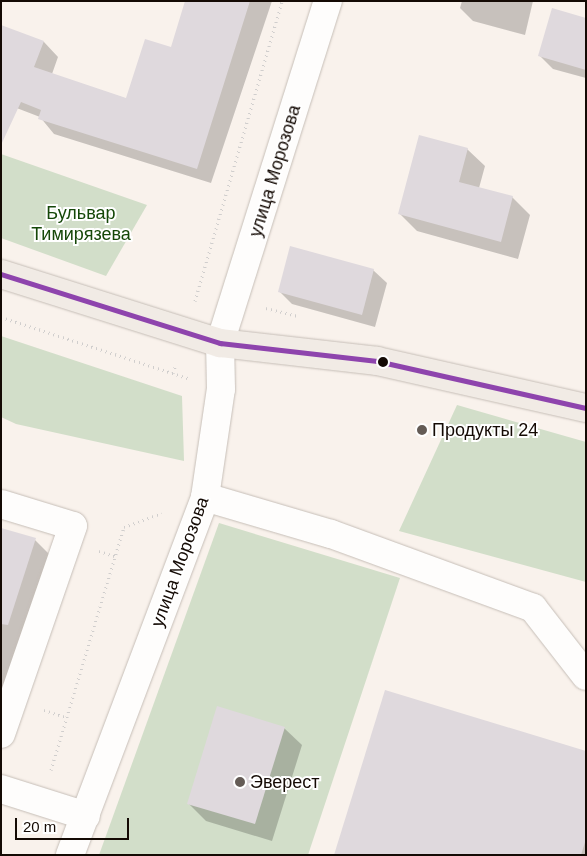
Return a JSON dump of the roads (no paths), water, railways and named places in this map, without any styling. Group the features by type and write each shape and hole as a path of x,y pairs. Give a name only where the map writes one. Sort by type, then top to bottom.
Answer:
{"main road":[{"path":"1,274 220,343 377,362 586,408"}],"street":[{"name":"улица Морозова","path":"70,855 205,497 221,389 220,343 328,1"},
{"path":"205,497 331,534 533,608 586,676"},
{"path":"1,504 73,526 1,734"},
{"path":"1,789 86,816"}],"place":[{"name":"Продукты 24","path":"422,430"},
{"name":"Эверест","path":"240,782"}],"park label":[{"name":"Бульвар Тимирязева","path":"81,224"}]}
